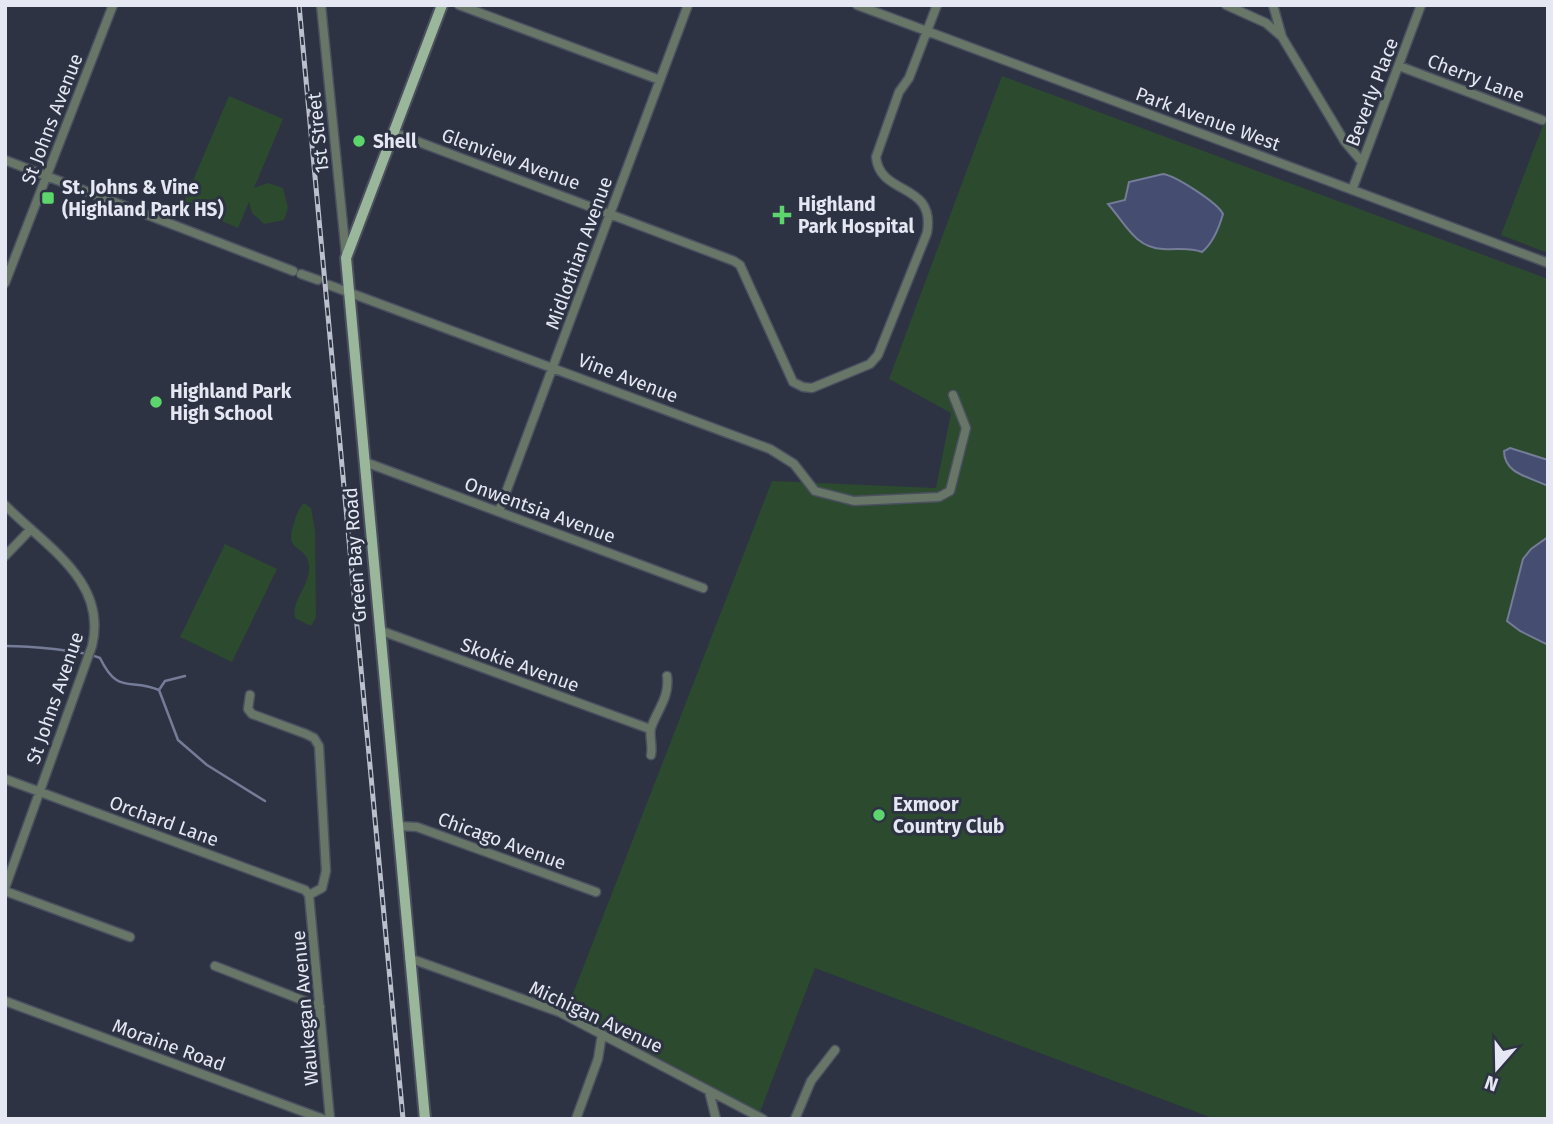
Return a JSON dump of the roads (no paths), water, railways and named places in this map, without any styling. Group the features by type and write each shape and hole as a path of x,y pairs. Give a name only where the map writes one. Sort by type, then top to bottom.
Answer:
{"main road":[{"name":"Green Bay Road","path":"425,1119 346,258 442,5"}],"street":[{"name":"St Johns Avenue","path":"5,283 113,5"},
{"name":"1st Street","path":"321,5 346,258"},
{"path":"460,5 660,80"},
{"name":"Midlothian Avenue","path":"499,511 688,5"},
{"name":"Park Avenue West","path":"857,5 1548,263"},
{"path":"927,31 937,5"},
{"path":"1226,5 1266,23 1282,37"},
{"path":"1273,5 1282,37 1345,142 1362,162"},
{"name":"Beverly Place","path":"1352,190 1422,5"},
{"name":"Glenview Avenue","path":"395,132 734,261 740,265 793,382 812,388 870,365 878,355 929,220 921,199 886,181 877,168 876,157 899,92 909,78 927,31"},
{"name":"Cherry Lane","path":"1399,66 1542,120"},
{"path":"5,160 318,280"},
{"name":"Vine Avenue","path":"329,285 770,449 794,464 815,491 854,501 939,497 950,491 966,428 953,395"},
{"name":"Onwentsia Avenue","path":"365,462 703,588"},
{"name":"St Johns Avenue","path":"5,505 71,567 88,589 96,622 92,646 5,890"},
{"path":"5,556 31,530"},
{"name":"Skokie Avenue","path":"379,631 650,729"},
{"path":"651,755 650,729 659,716 669,686 667,676"},
{"path":"250,695 248,709 252,714 306,734 314,738 319,746 326,826 326,871 322,888 309,895"},
{"name":"Orchard Lane","path":"5,779 305,890 309,895"},
{"name":"Chicago Avenue","path":"397,826 417,827 596,892"},
{"path":"5,890 130,937"},
{"name":"Waukegan Avenue","path":"309,895 330,1119"},
{"name":"Michigan Avenue","path":"409,958 558,1012 763,1119"},
{"path":"215,966 320,1007"},
{"name":"Moraine Road","path":"5,1001 323,1119"},
{"path":"576,1119 597,1059 602,1034"},
{"path":"795,1119 811,1081 835,1050"},
{"path":"709,1091 716,1119"}],"water":[{"path":"1163,174 1196,191 1223,214 1215,235 1202,252 1153,248 1145,244 1131,233 1108,204 1125,200 1129,182"},
{"path":"1510,448 1548,460 1548,486 1526,477 1508,465 1504,451"},
{"path":"1548,537 1548,645 1507,621 1523,559 1531,549"}],"waterway":[{"path":"5,646 54,649 91,655 100,658 106,670 119,681 159,690 178,740 207,765 265,801"},
{"path":"159,690 165,681 185,676"}],"railway":[{"path":"299,5 403,1119"}],"place":[{"name":"Shell","path":"359,141"},
{"name":"St. Johns & Vine (Highland Park HS)","path":"48,198"},
{"name":"Highland Park Hospital","path":"782,215"},
{"name":"Highland Park High School","path":"156,402"},
{"name":"Exmoor Country Club","path":"879,815"}]}
